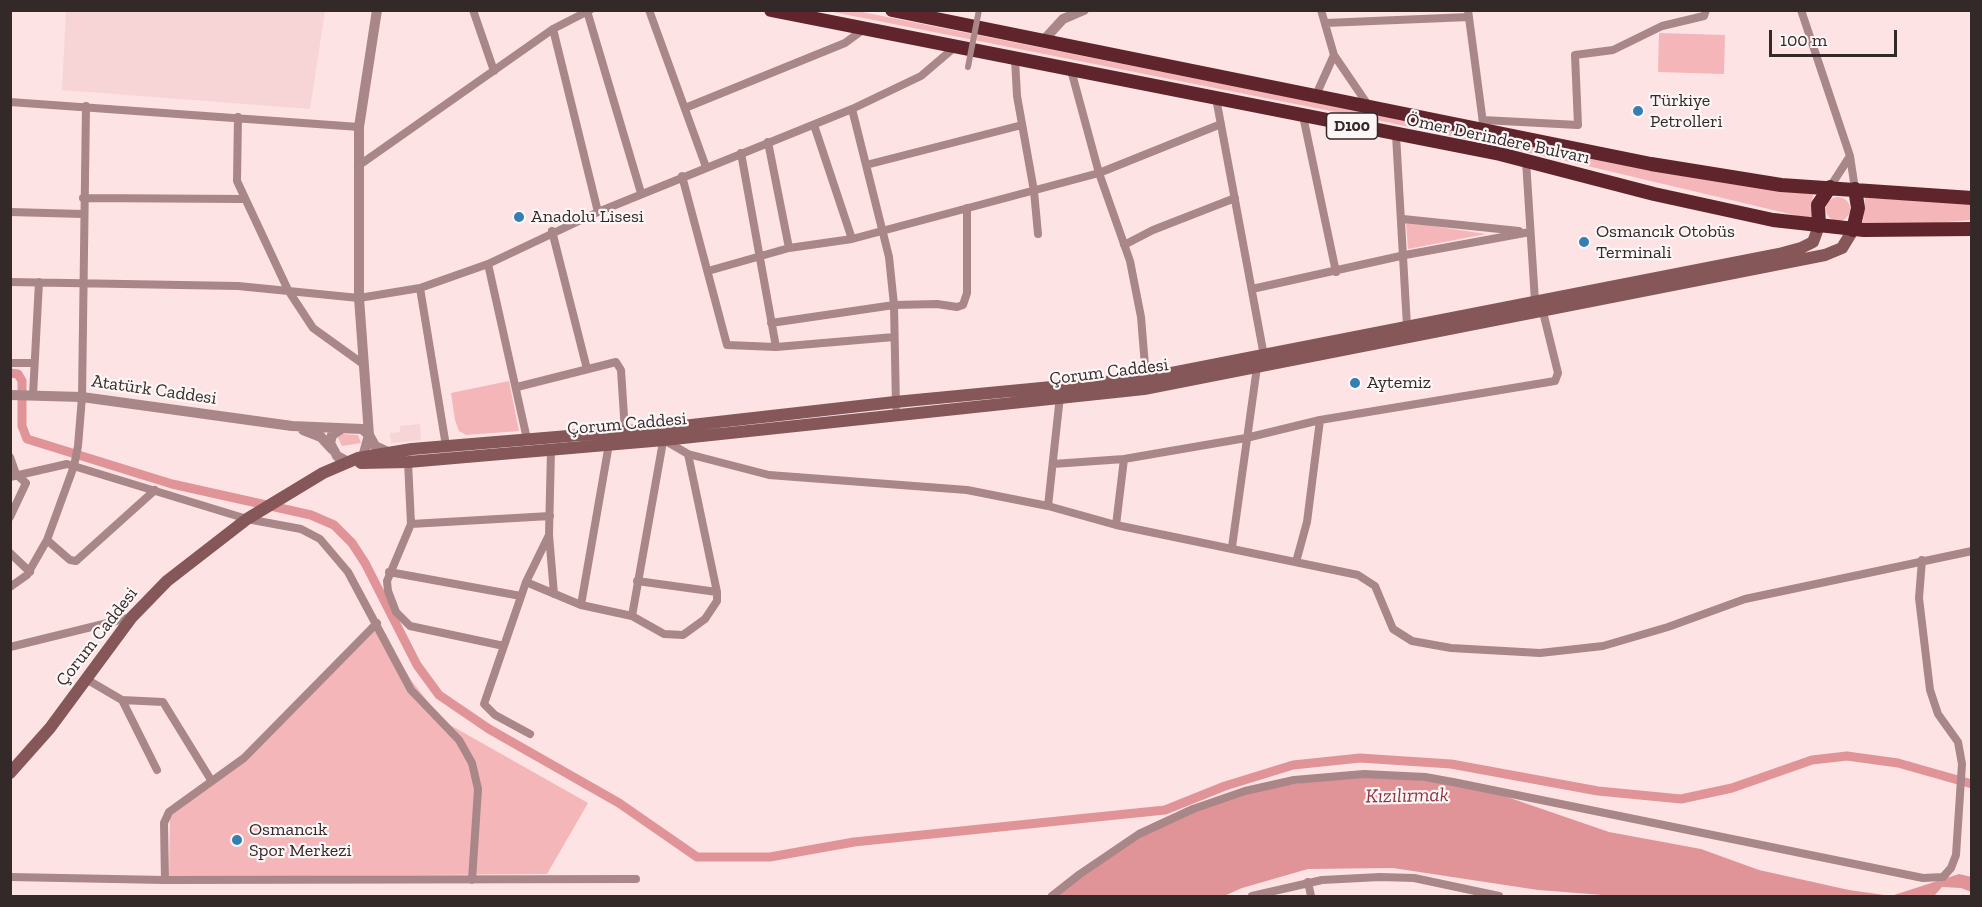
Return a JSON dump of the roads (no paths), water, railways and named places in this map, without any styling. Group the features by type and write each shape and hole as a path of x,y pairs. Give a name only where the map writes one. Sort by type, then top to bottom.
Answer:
{"highway":[{"name":"Ömer Derindere Bulvarı","path":"771,10 1526,161 1700,204 1819,226 1853,230 1971,229"},
{"name":"Ömer Derindere Bulvarı","path":"891,10 920,13 1042,42 1483,125 1731,178 1781,185 1971,198"},
{"path":"1819,226 1818,205 1830,187"},
{"path":"1853,230 1858,208 1855,189"}],"main road":[{"name":"Çorum Caddesi","path":"348,462 408,462 609,444 664,434 1146,378 1792,251 1814,242 1819,226"},
{"name":"Çorum Caddesi","path":"896,408 1144,389 1831,254 1845,245 1853,230"},
{"name":"Çorum Caddesi","path":"10,773 50,728 132,617 188,563 247,519 330,469 363,456 446,446 625,432 664,434"}],"street":[{"path":"363,456 367,428 359,298 359,127 377,10"},
{"path":"473,10 494,71"},
{"path":"648,10 705,167"},
{"path":"968,67 980,10"},
{"path":"1042,42 1063,18 1084,10"},
{"path":"1322,10 1334,55 1368,105"},
{"path":"1325,23 1469,14 1483,125 1578,125 1575,55 1613,50 1662,26 1704,16 1706,10"},
{"path":"1800,10 1850,156 1855,189"},
{"path":"358,166 553,29 589,11 641,193"},
{"path":"553,29 598,212"},
{"path":"685,108 845,43 864,29"},
{"path":"10,282 238,286 359,298 420,288 488,264 552,231 641,193 852,109 921,76 955,47"},
{"path":"1316,95 1334,55"},
{"path":"1015,59 1017,96 1034,190 1038,234"},
{"path":"1071,70 1099,173 1124,245 1142,316 1146,378"},
{"path":"1216,98 1264,356"},
{"path":"10,102 359,127"},
{"path":"10,587 30,572 47,540 74,466 78,446 82,397 86,106"},
{"path":"852,109 889,257 894,305 896,408"},
{"path":"1303,116 1336,272"},
{"path":"238,117 237,181 288,290 313,328 363,364"},
{"path":"866,165 1022,124"},
{"path":"708,271 789,248 852,239 1099,173 1221,124"},
{"path":"814,125 852,239"},
{"path":"1396,135 1403,219 1407,326"},
{"path":"768,142 789,248"},
{"path":"741,153 776,347"},
{"path":"1830,187 1850,156"},
{"path":"1053,464 1124,459 1246,438 1320,420 1556,381 1558,373 1543,312 1535,301 1526,161"},
{"path":"682,176 727,345 776,347 894,336"},
{"path":"83,198 245,199"},
{"path":"1124,245 1153,230 1235,198"},
{"path":"771,323 894,305 937,304 957,307 965,302 967,208"},
{"path":"10,212 83,214"},
{"path":"1403,219 1530,232"},
{"path":"552,231 587,369"},
{"path":"1252,289 1405,255 1530,232"},
{"path":"488,264 527,439"},
{"path":"33,395 39,282"},
{"path":"420,288 446,446"},
{"path":"517,387 612,362 620,365 625,432"},
{"path":"10,363 34,363"},
{"path":"1232,547 1257,367"},
{"name":"Atatürk Caddesi","path":"13,395 82,397 292,426"},
{"path":"1048,506 1060,396"},
{"path":"1296,562 1307,522 1320,420"},
{"path":"292,426 367,428"},
{"path":"292,426 319,436 333,451 348,462"},
{"path":"367,428 375,446 388,453"},
{"path":"330,469 335,461 330,437 341,429"},
{"path":"632,616 664,434 688,454 769,475 968,490 1048,506 1116,525 1232,547 1358,575 1375,586 1393,629 1412,641 1451,648 1540,653 1603,646 1668,627 1745,599 1971,551"},
{"path":"581,605 609,444"},
{"path":"551,449 549,535 554,594"},
{"path":"526,582 581,605 632,616 664,634 683,635 705,619 717,601 717,592 688,454"},
{"path":"10,457 13,476"},
{"path":"1116,525 1124,459"},
{"path":"408,462 411,524 389,572 388,591 396,612 405,623 415,627 504,646"},
{"path":"13,476 55,466 74,466 247,519 301,529 320,539 348,572 411,690 459,740 472,763 478,789 472,880"},
{"path":"10,517 25,486 22,478 13,476"},
{"path":"47,540 72,561 78,560 154,490"},
{"path":"411,524 549,516"},
{"path":"531,734 495,715 484,704 526,582 549,535"},
{"path":"10,553 30,572"},
{"path":"1052,897 1080,874 1139,834 1193,808 1272,784 1356,774 1395,775 1453,782 1923,878 1943,877 1952,868 1956,855 1962,764 1958,742 1938,714 1930,690 1919,598 1922,560"},
{"path":"389,572 521,596"},
{"path":"637,581 717,592"},
{"path":"10,647 132,617"},
{"path":"165,880 165,817 211,780 244,758 377,623"},
{"path":"86,679 122,700 158,701 168,706 211,780"},
{"path":"122,700 157,770"},
{"path":"10,878 636,879"},
{"path":"1252,897 1308,882 1353,878 1414,878 1499,897"},
{"path":"1308,882 1311,897"}],"water":[{"name":"Kızılırmak","path":"1364,774 1478,787 1609,832 1701,849 1759,870 1849,890 1891,896 1615,896 1538,890 1393,868 1308,869 1242,888 1224,896 1052,896 1139,834 1245,791"},
{"path":"1959,874 1972,877 1971,892 1961,888 1942,887 1935,895 1937,896 1891,896"}],"waterway":[{"path":"10,373 18,374 22,381 22,426 27,439 172,484 311,515 334,525 352,543 365,563 417,665 439,695 489,729 619,803 697,857 770,857 854,842 1165,810 1225,786 1293,765 1360,758 1451,764 1598,791 1681,799 1732,788 1812,760 1847,756 1898,763 1972,784"}],"place":[{"name":"Türkiye Petrolleri","path":"1638,111"},
{"name":"Anadolu Lisesi","path":"519,217"},
{"name":"Osmancık Otobüs Terminali","path":"1584,242"},
{"name":"Aytemiz","path":"1355,383"},
{"name":"Osmancık Spor Merkezi","path":"237,840"}]}
